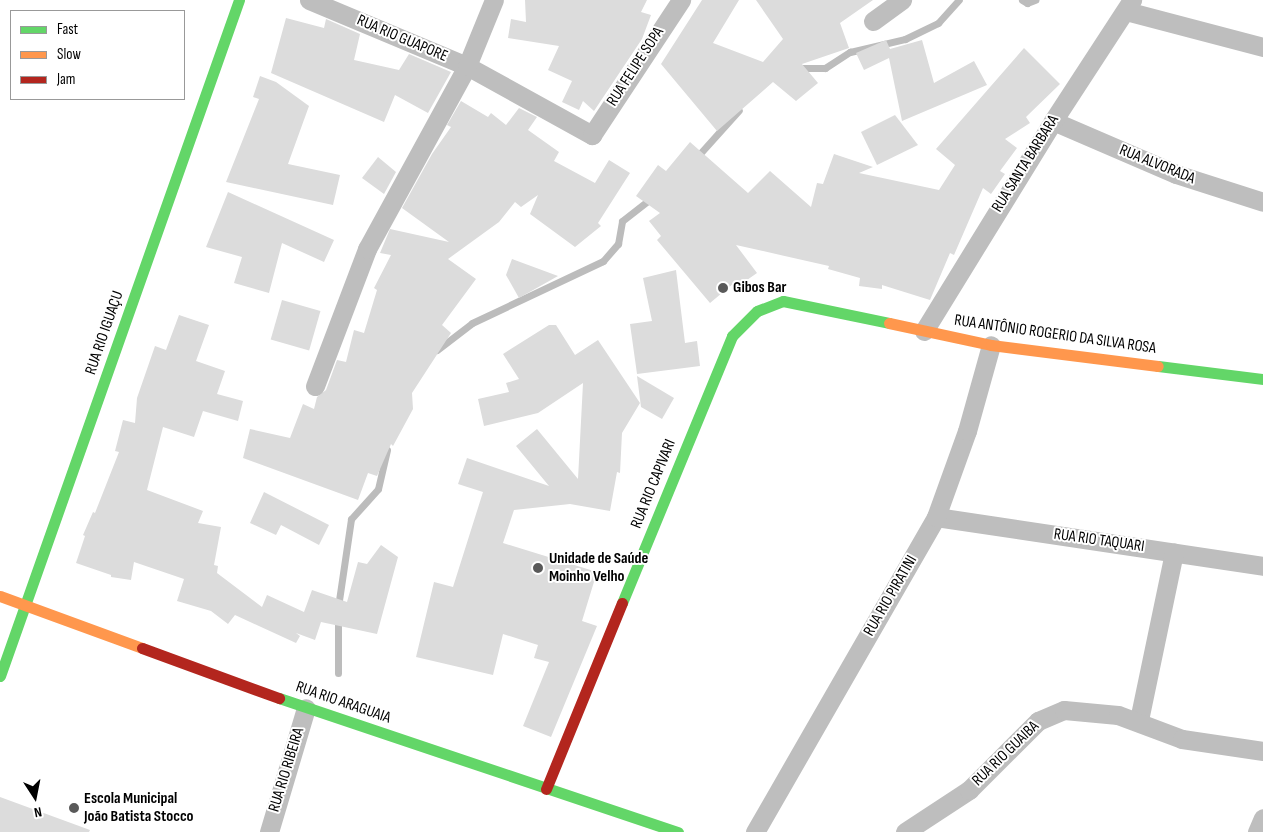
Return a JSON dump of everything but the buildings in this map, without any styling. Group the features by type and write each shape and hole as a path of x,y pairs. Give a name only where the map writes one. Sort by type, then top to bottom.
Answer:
{"street":[{"name":"RUA RIO IGUAÇU","path":"0,676 239,0"},
{"name":"RUA RIO GUAPORE","path":"308,0 467,66 592,135"},
{"path":"315,386 367,249 467,66 494,0"},
{"name":"RUA FELIPE SOPA","path":"592,135 681,0"},
{"path":"873,21 902,0"},
{"path":"1129,6 1263,47"},
{"name":"RUA SANTA BARBARA","path":"924,331 1053,120 1129,6"},
{"name":"RUA ALVORADA","path":"1053,120 1176,174 1263,202"},
{"name":"RUA ANTÔNIO ROGERIO DA SILVA ROSA","path":"757,311 783,301 990,345 1263,379"},
{"name":"RUA RIO CAPIVARI","path":"546,789 732,336 757,311"},
{"name":"RUA RIO PIRATINI","path":"755,832 936,517 967,431 990,345"},
{"name":"RUA RIO TAQUARI","path":"936,517 1263,566"},
{"path":"1139,720 1174,553"},
{"name":"RUA RIO ARAGUAIA","path":"0,596 306,708 678,832"},
{"name":"RUA RIO RIBEIRA","path":"269,832 306,708"},
{"name":"RUA RIO GUAIBA","path":"905,832 969,790 1038,721 1064,710 1082,710 1139,720 1182,739 1263,751"},
{"path":"1257,832 1263,818"}],"waterway":[{"path":"797,68 825,68 850,52 905,39 938,23 959,0"},
{"path":"1022,0 1027,3 1035,0"},
{"path":"696,158 739,110"},
{"path":"437,350 472,323 603,261 618,244 622,221 651,198"},
{"path":"338,607 351,519 378,489 387,450"},
{"path":"338,618 338,673"}],"traffic: fast":[{"path":"0,676 239,0"},
{"path":"622,603 732,336 757,311 783,301 889,323"},
{"path":"1158,366 1263,379"},
{"path":"279,698 678,832"}],"traffic: slow":[{"path":"889,323 991,345 1158,366"},
{"path":"0,596 142,648"}],"traffic: jam":[{"path":"546,789 622,603"},
{"path":"142,648 279,698"}],"place":[{"name":"Gibos Bar","path":"723,288"},
{"name":"Unidade de Saúde Moinho Velho","path":"538,568"},
{"name":"Escola Municipal João Batista Stocco","path":"74,808"}]}
